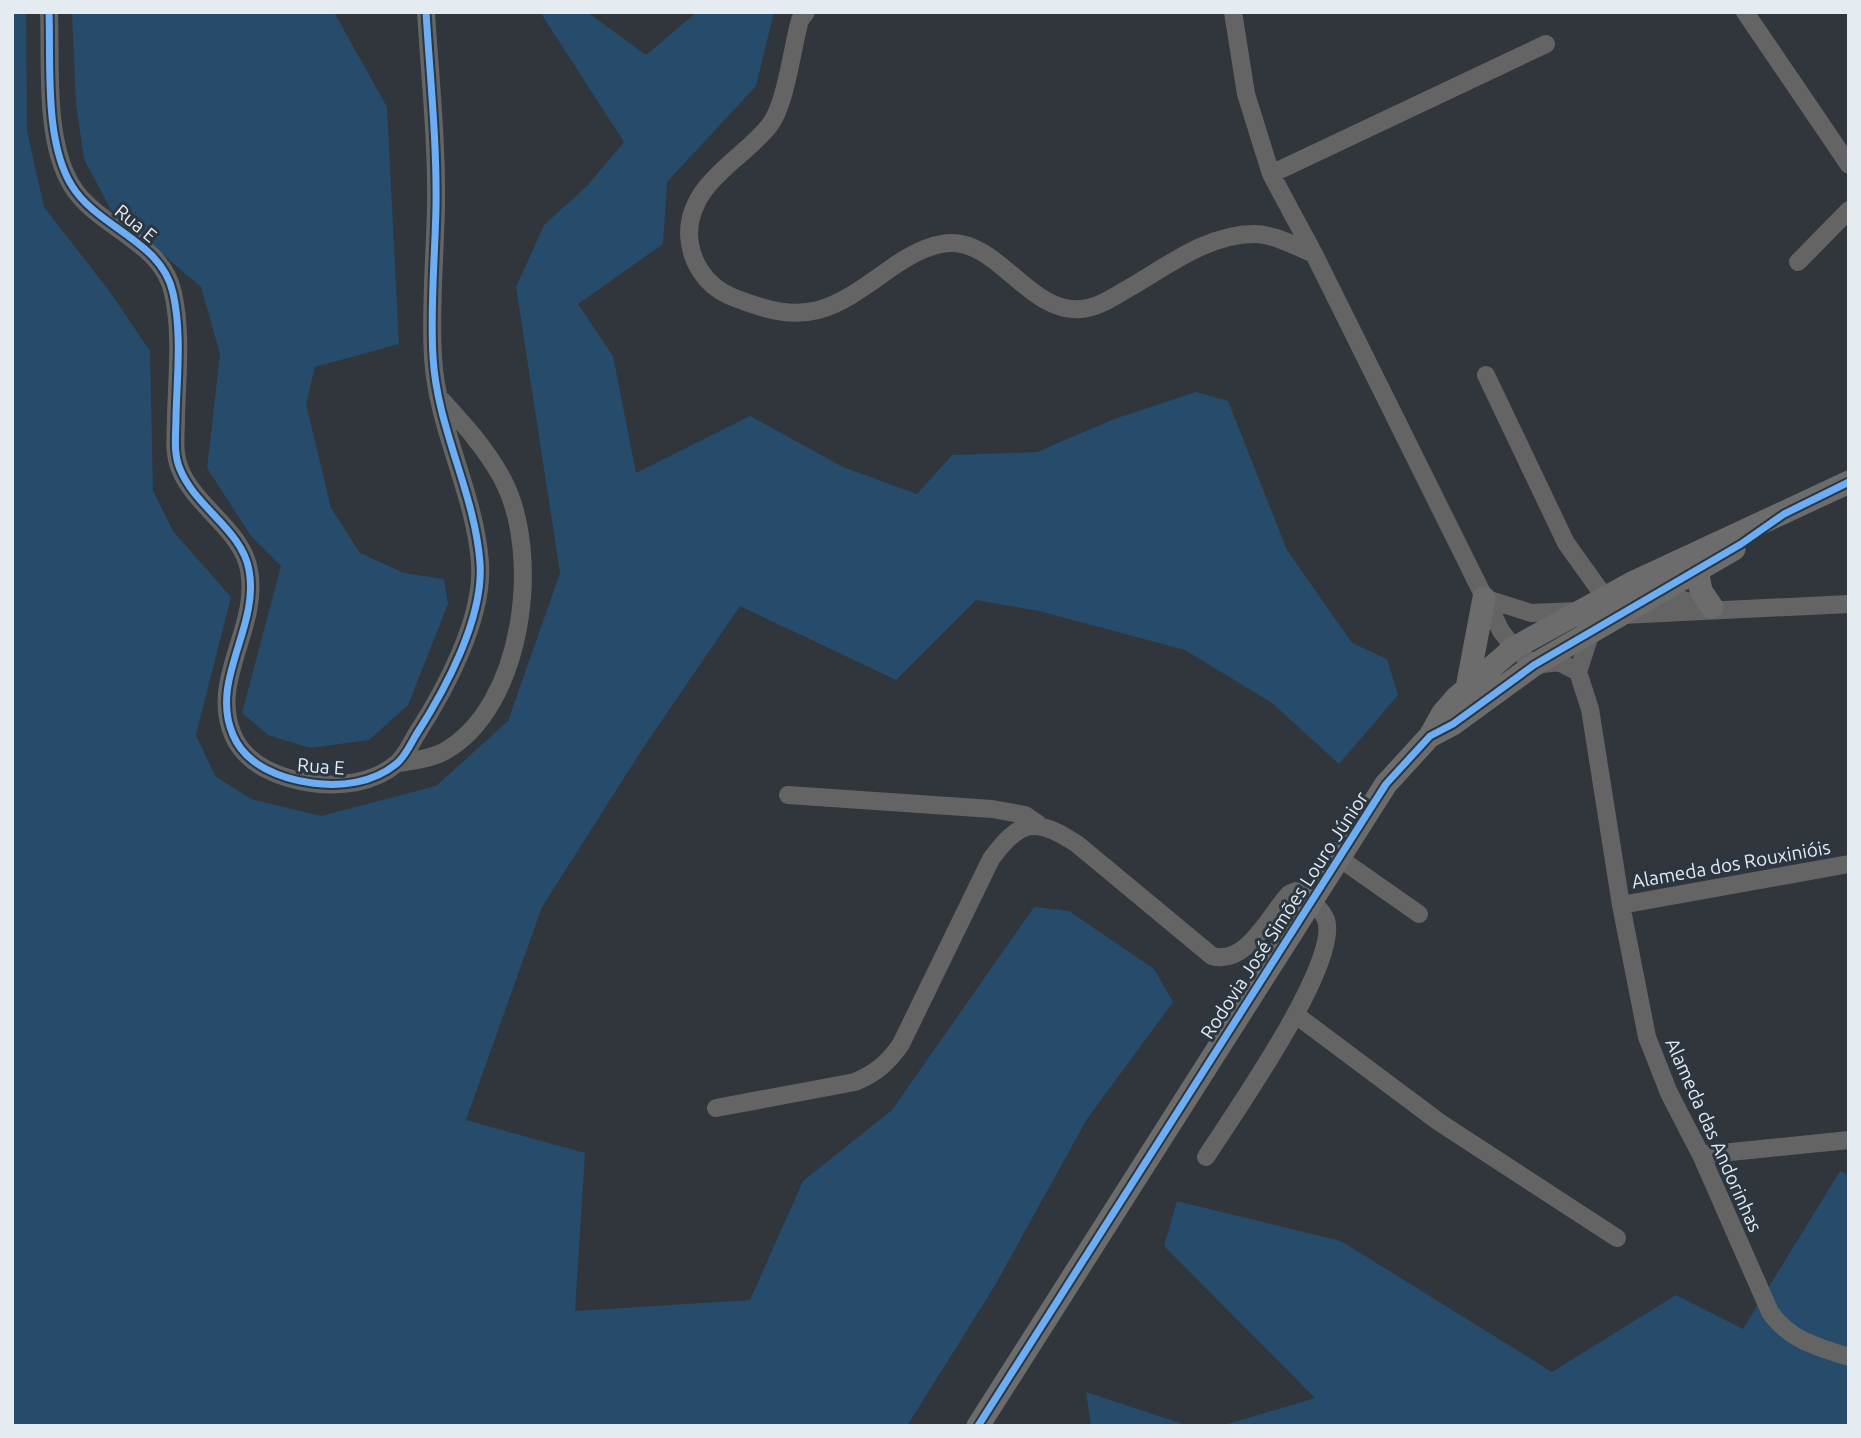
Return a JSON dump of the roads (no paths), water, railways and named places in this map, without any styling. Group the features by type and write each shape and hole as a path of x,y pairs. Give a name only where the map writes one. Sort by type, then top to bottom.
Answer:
{"main road":[{"name":"Rodovia José Simões Louro Júnior","path":"978,1426 1339,858 1387,785 1430,736 1443,713 1467,688 1514,648 1577,611 1721,539 1784,514 1849,482"},
{"name":"Rodovia José Simões Louro Júnior","path":"1430,736 1453,724 1534,665 1741,544 1784,514"},
{"path":"1697,569 1701,591 1717,609"},
{"path":"1467,688 1484,598"}],"street":[{"name":"Rua E","path":"49,12 53,124 63,168 73,188 91,208 123,232 164,270 173,288 178,321 178,466 195,496 234,540 249,570 249,601 228,683 227,710 233,736 247,756 291,780 323,785 358,783 399,762"},
{"path":"399,762 434,707 468,629 480,589 480,564 474,529 435,394 432,318 436,207 426,12"},
{"path":"806,12 800,20 782,96 770,125 713,180 695,205 689,234 697,269 718,290 756,307 792,314 829,308 859,294 903,260 929,247 953,243 972,248 1045,300 1064,308 1082,309 1105,301 1222,238 1256,234 1281,240 1314,254"},
{"path":"1233,12 1246,94 1271,174 1314,254 1484,598 1501,631 1514,648 1534,665 1559,662 1578,672 1591,632 1577,611 1531,612 1484,598"},
{"path":"1745,12 1849,165"},
{"path":"1271,174 1546,44"},
{"path":"1798,262 1849,210"},
{"path":"1486,375 1566,543 1604,596"},
{"path":"399,762 425,759 446,751 469,731 486,710 519,634 523,595 522,557 516,519 503,481 472,433 435,394"},
{"path":"1630,584 1717,609"},
{"path":"1618,615 1849,604"},
{"name":"Alameda das Andorinhas","path":"1578,672 1590,709 1621,905 1647,1037 1669,1093 1701,1155 1751,1271 1782,1329 1849,1357"},
{"path":"788,795 992,809 1025,815 1077,844 1212,956 1224,960 1237,955 1289,894 1296,891 1311,901 1328,923 1323,947 1296,1015 1206,1157"},
{"path":"716,1108 855,1082 875,1073 889,1061 901,1044 991,859 1006,838 1020,828 1038,824"},
{"path":"1339,858 1419,914"},
{"name":"Alameda dos Rouxinióis","path":"1621,905 1849,864"},
{"path":"1296,1015 1439,1122 1617,1238"},
{"path":"1701,1155 1849,1140"}]}
